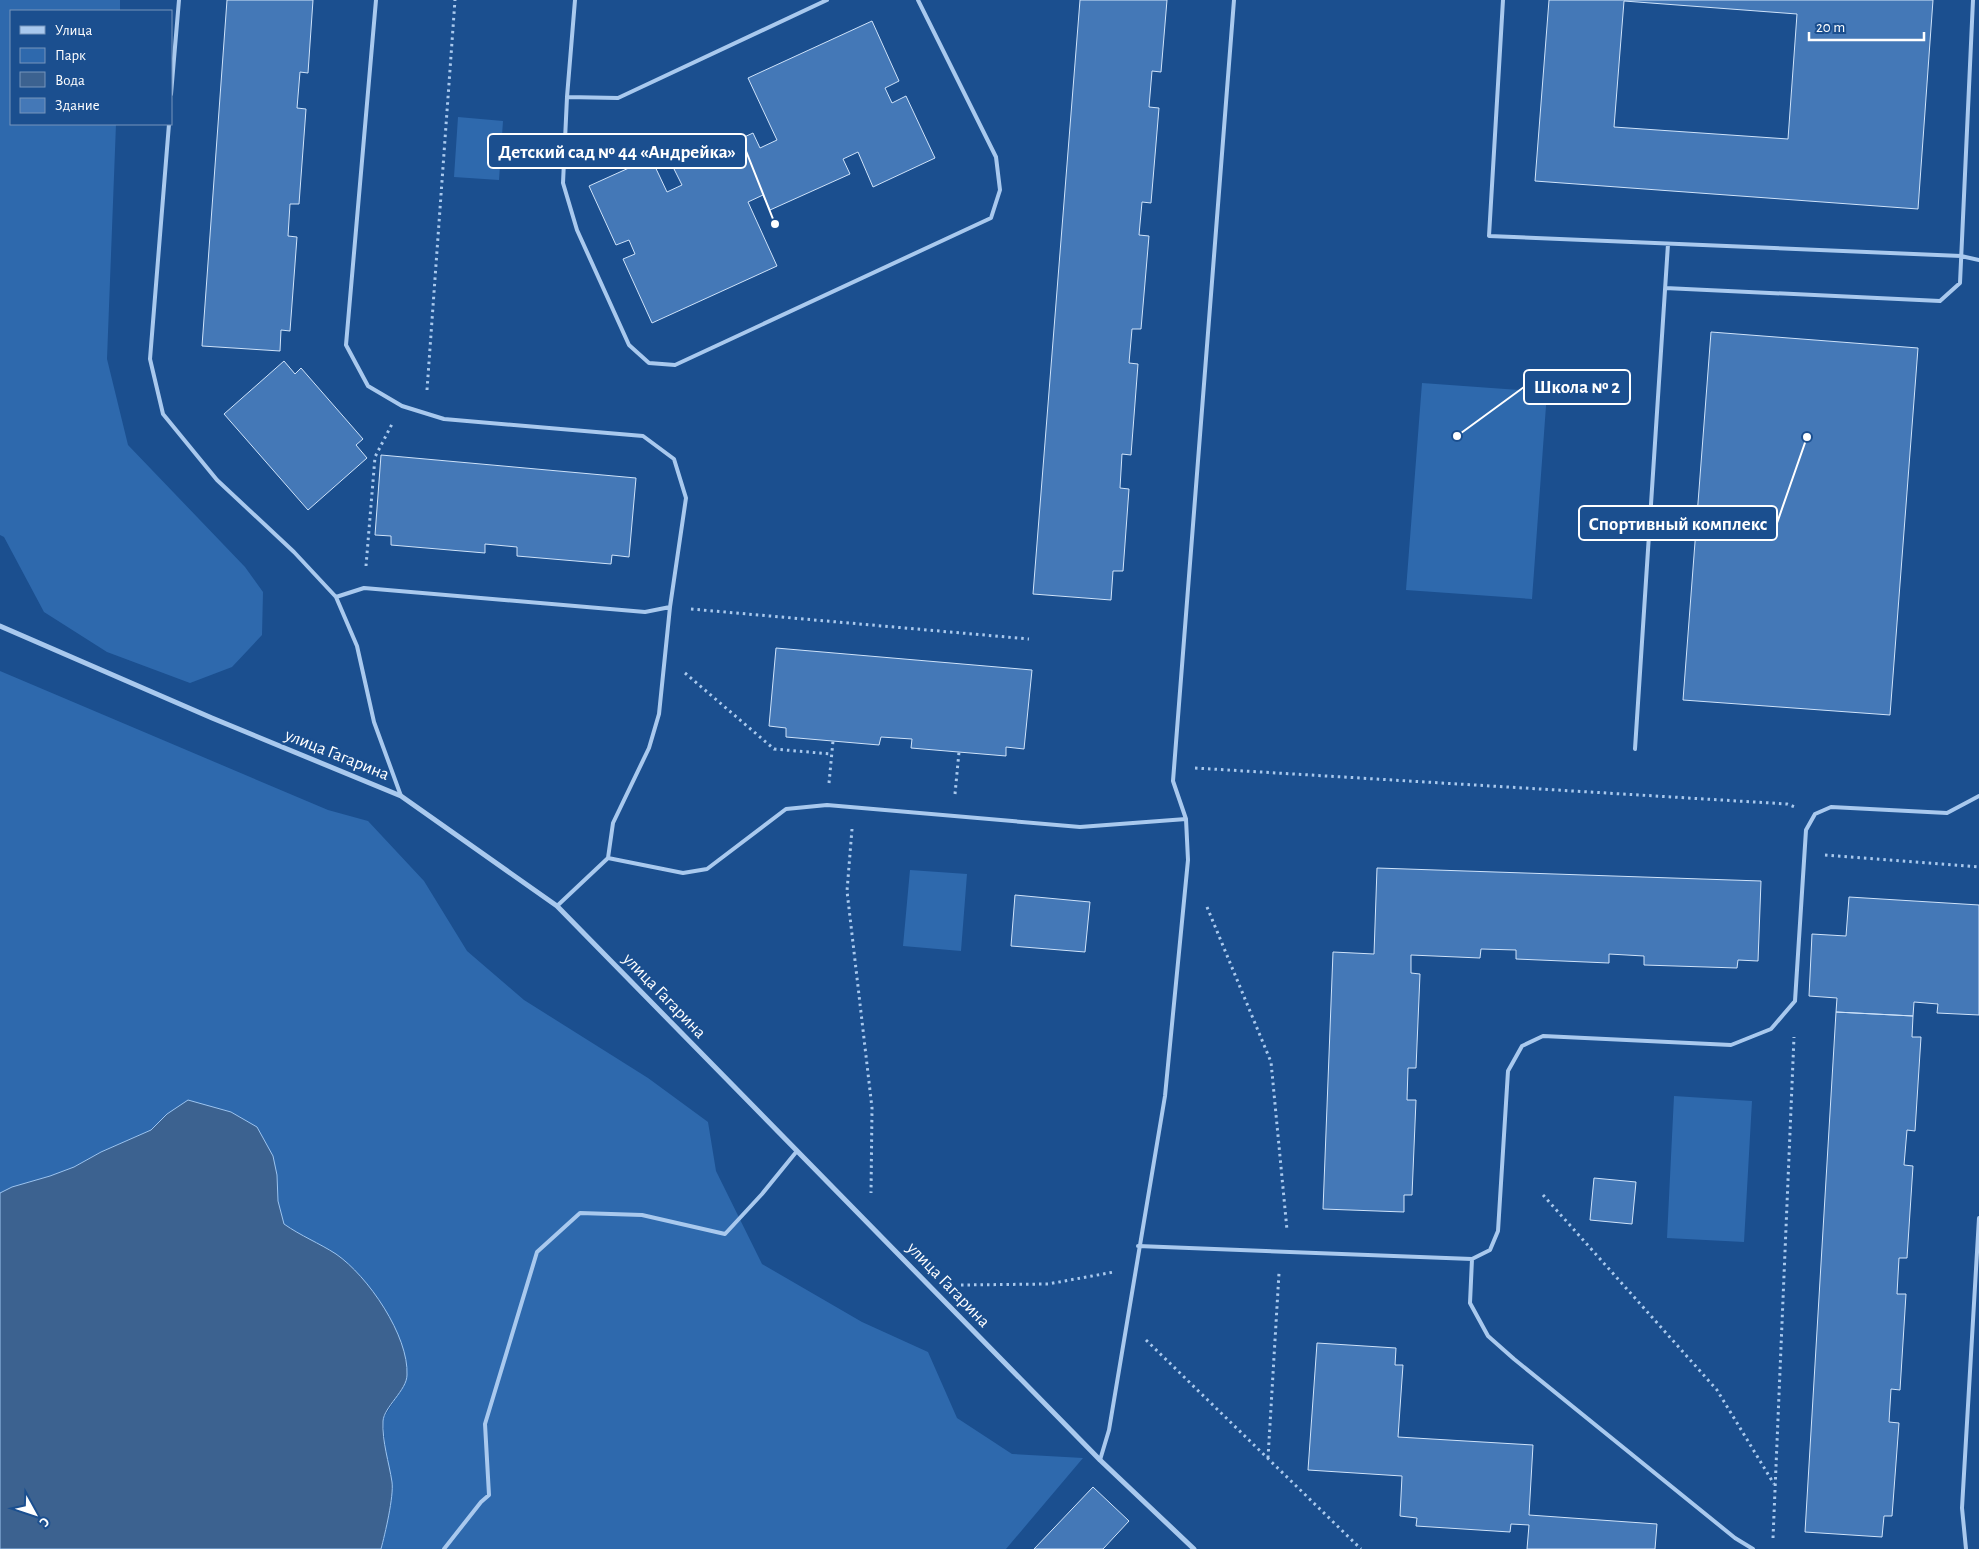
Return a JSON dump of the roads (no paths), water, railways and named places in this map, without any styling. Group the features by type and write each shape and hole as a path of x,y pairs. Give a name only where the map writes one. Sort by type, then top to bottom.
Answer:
{"street":[{"name":"улица Гагарина","path":"0,626 212,718 401,796 557,906 1100,1460 1194,1549"}],"lane":[{"path":"172,82 179,0"},
{"path":"376,0 346,345 368,386 402,406 444,418 643,436 674,459 686,498 656,722 649,748 613,823 608,858 557,906"},
{"path":"575,0 567,97 563,183 578,230 629,345 649,362 675,365 991,218 1000,190 996,157 918,0"},
{"path":"567,97 618,98 827,0"},
{"path":"1100,1460 1108,1430 1165,1096 1188,860 1186,819 1173,781 1234,0"},
{"path":"1503,0 1489,236 1961,256 1979,260"},
{"path":"1665,288 1940,301 1960,283 1973,0"},
{"path":"169,125 150,358 163,414 217,480 294,552 336,596 357,646 374,722 401,796"},
{"path":"1635,749 1668,244"},
{"path":"336,596 364,588 645,612 670,607"},
{"path":"1138,1246 1472,1259 1490,1250 1498,1231 1508,1071 1522,1046 1543,1036 1731,1045 1771,1029 1795,1001 1806,830 1814,814 1831,807 1947,813 1979,796"},
{"path":"608,858 683,873 707,869 786,810 827,805 1080,827 1186,819"},
{"path":"444,1549 481,1502 489,1495 485,1424 537,1252 580,1213 642,1215 725,1234 762,1194 797,1151"},
{"path":"1966,1549 1962,1508 1979,1218"},
{"path":"1472,1259 1470,1303 1488,1336 1735,1538 1753,1549"}],"water":[{"path":"188,1100 231,1112 257,1127 273,1156 277,1175 278,1201 284,1224 336,1254 348,1264 373,1292 394,1325 406,1360 407,1375 403,1387 387,1410 383,1421 392,1482 392,1496 381,1549 0,1549 0,1193 12,1187 74,1167 101,1152 151,1130 167,1114"}],"place":[{"name":"Детский сад № 44 «Андрейка»","path":"775,224"},
{"name":"Школа № 2","path":"1457,436"},
{"name":"Спортивный комплекс","path":"1807,437"}]}
